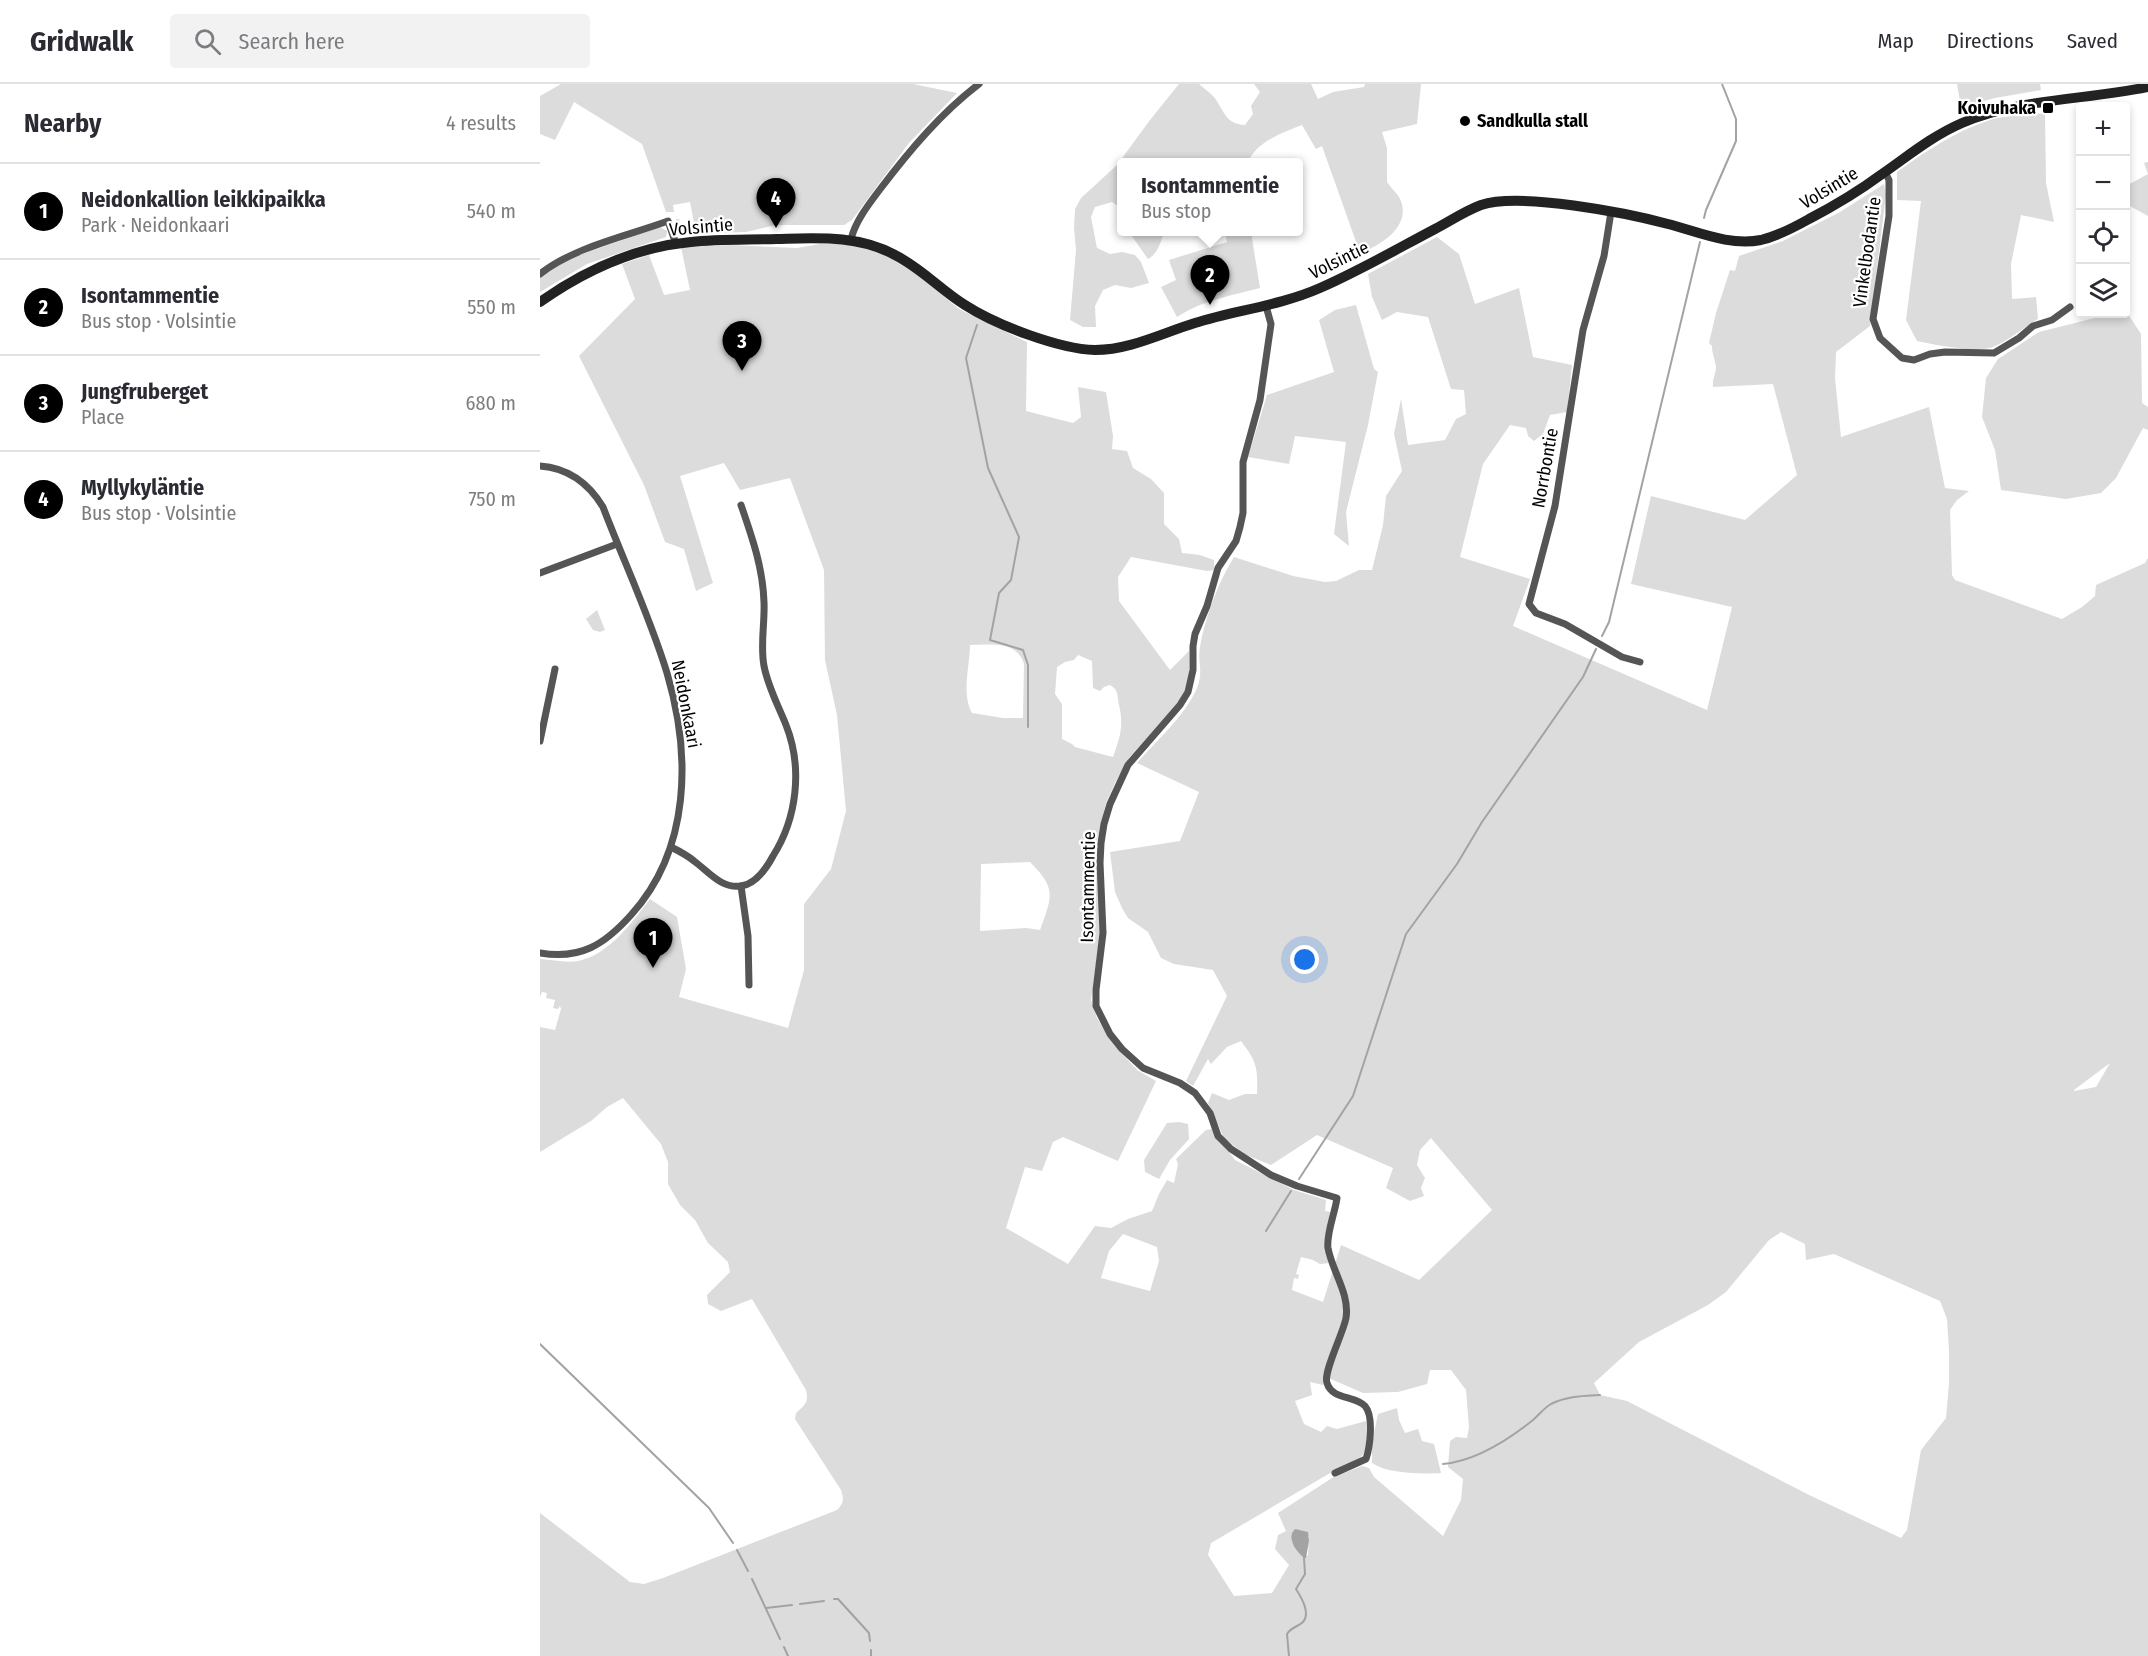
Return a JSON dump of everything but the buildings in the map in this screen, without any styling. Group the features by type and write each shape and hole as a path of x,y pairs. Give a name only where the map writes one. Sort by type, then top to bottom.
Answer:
{"street":[{"path":"851,239 855,226 892,174 933,126 979,84"},
{"name":"Volsintie","path":"540,302 568,283 614,261 676,244 826,237 851,239 879,247 908,262 963,304 981,314 1036,336 1077,348 1093,350 1123,347 1196,322 1266,306 1323,287 1481,205 1512,200 1611,213 1665,223 1725,240 1742,242 1763,240 1792,229 1833,206 1936,136 1978,117 2026,105 2145,89"},
{"name":"Vinkelbodantie","path":"1885,172 1889,180 1889,216 1873,319 1880,338 1902,358 1914,360 1930,354 1945,352 1994,354 2033,326 2052,320 2070,307"},
{"name":"Norrbontie","path":"1611,213 1604,256 1583,330 1555,504 1529,604 1536,614 1565,624 1622,657 1640,662"},
{"path":"540,274 552,264 572,255 668,221 676,244"},
{"name":"Isontammentie","path":"1266,306 1271,324 1260,400 1243,462 1243,513 1236,541 1218,568 1207,606 1195,634 1193,670 1188,692 1180,705 1128,765 1110,804 1104,824 1101,843 1103,933 1096,1006 1110,1034 1143,1068 1180,1083 1196,1093 1210,1113 1218,1136 1231,1149 1271,1175 1297,1186 1337,1198 1328,1245 1347,1308 1340,1339 1326,1378 1330,1390 1363,1404 1367,1408 1370,1436 1366,1459 1335,1473"},
{"name":"Neidonkaari","path":"540,466 564,471 582,481 603,507 661,655 679,729 682,769 682,795 670,848 660,873 637,908 614,933 595,946 583,951 557,955 540,953"},
{"path":"670,848 686,855 721,882 733,886 750,884 759,876 781,843 793,807 796,780 792,744 787,727 771,694 763,663 762,578 755,546 741,505"},
{"path":"540,573 617,544"},
{"path":"540,741 555,669"},
{"path":"741,886 748,936 749,985"}],"shaded area":[{"path":"561,84 913,84 957,93 909,143 852,220 844,225 775,225 746,232 681,234 676,219 679,219 681,226 694,223 690,202 673,205 674,212 666,212 642,144 574,102 555,140 540,134 540,96"},
{"path":"1179,84 1199,84 1214,97 1229,119 1245,125 1253,114 1251,106 1260,92 1254,84 1311,84 1318,99 1333,92 1364,87 1365,84 1421,84 1417,124 1382,132 1387,148 1387,182 1399,197 1403,207 1402,216 1399,224 1386,239 1360,253 1322,146 1316,149 1302,125 1264,143 1250,158 1122,158"},
{"path":"1957,84 2040,84 2041,90 1961,107"},
{"path":"2045,113 2046,183 2054,222 2021,215 2011,264 2012,299 2036,297 2038,319 2004,341 1985,349 1955,348 1917,341 1906,320 1921,201 1897,200 1897,172 1942,142 1977,125 2003,117"},
{"path":"2148,162 2148,174 2144,163"},
{"path":"1117,165 1117,205 1112,202 1095,207 1091,217 1097,248 1110,254 1122,252 1135,255 1141,262 1149,283 1131,288 1115,285 1103,290 1095,306 1096,327 1083,327 1070,320 1076,250 1075,209 1081,198"},
{"path":"2148,174 2148,216 2130,206 2130,184"},
{"path":"1884,184 1886,194 1870,326 1836,352 1835,378 1841,437 1929,407 1945,488 1969,491 1957,500 1950,510 1952,575 1955,580 2062,619 2095,596 2096,585 2145,563 2148,558 2148,1656 540,1656 540,1513 630,1582 644,1584 837,1510 843,1498 841,1490 795,1419 796,1413 807,1400 806,1390 752,1299 721,1311 708,1304 707,1295 730,1272 728,1262 708,1243 695,1220 680,1205 668,1184 668,1162 661,1144 623,1098 607,1107 591,1121 540,1152 540,1027 555,1030 561,1009 560,1006 558,1009 553,1008 555,1000 546,998 547,993 542,992 540,997 540,959 574,962 600,952 636,918 650,899 677,917 686,969 679,997 788,1028 804,970 804,904 831,869 846,811 837,715 825,660 824,570 790,478 740,490 724,463 680,476 713,583 696,591 684,549 665,542 644,485 579,356 635,299 622,264 649,255 664,295 690,290 681,247 731,245 797,248 820,244 848,244 874,250 893,258 917,274 959,309 1027,342 1026,411 1073,423 1081,417 1078,387 1106,392 1113,436 1112,449 1127,451 1133,468 1151,479 1164,493 1164,524 1179,539 1182,553 1200,555 1214,560 1214,570 1207,571 1131,557 1118,577 1119,601 1170,670 1189,651 1189,678 1186,689 1179,701 1129,758 1106,803 1096,845 1100,933 1091,1000 1097,1018 1114,1045 1137,1070 1156,1081 1118,1161 1063,1137 1053,1142 1042,1171 1025,1167 1006,1228 1068,1264 1095,1226 1111,1228 1128,1219 1152,1211 1167,1180 1174,1183 1178,1164 1176,1159 1206,1130 1212,1129 1235,1160 1294,1190 1326,1200 1325,1211 1330,1212 1330,1263 1320,1264 1301,1257 1296,1274 1299,1275 1298,1279 1294,1278 1292,1290 1323,1302 1341,1245 1419,1280 1492,1210 1431,1138 1420,1150 1417,1165 1425,1178 1421,1188 1424,1196 1410,1201 1386,1188 1393,1168 1317,1135 1271,1165 1246,1155 1224,1138 1208,1103 1212,1093 1229,1100 1245,1094 1257,1094 1255,1066 1241,1041 1227,1047 1211,1064 1208,1059 1193,1086 1186,1081 1227,996 1213,970 1174,964 1161,958 1148,932 1128,918 1115,892 1110,852 1180,841 1199,792 1137,763 1178,718 1197,688 1200,676 1199,652 1202,636 1213,600 1223,578 1234,557 1293,576 1325,582 1336,581 1359,570 1372,570 1383,525 1386,496 1402,471 1394,434 1401,399 1408,445 1445,440 1456,419 1466,414 1464,390 1451,389 1428,317 1397,312 1382,320 1372,297 1368,274 1437,237 1459,254 1475,304 1519,288 1533,357 1572,365 1567,412 1550,415 1543,434 1534,441 1528,436 1526,428 1510,425 1483,464 1460,557 1530,579 1513,626 1707,710 1732,607 1631,584 1651,496 1745,520 1797,475 1773,384 1713,387 1716,367 1712,346 1709,343 1730,270 1735,271 1739,256 1783,241 1840,212","holes":["970,645 1002,646 1015,651 1024,664 1023,718 1003,718 972,713 967,697","1078,655 1092,661 1093,688 1100,691 1110,685 1116,691 1121,725 1113,757 1075,747 1062,739 1062,704 1055,694 1057,667 1074,660","1030,862 1045,879 1050,893 1040,930 1026,928 980,931 981,864","2110,1063 2096,1087 2074,1090","1781,1232 1805,1244 1806,1260 1834,1254 1940,1301 1947,1319 1949,1351 1946,1418 1921,1450 1907,1530 1901,1538 1809,1495 1627,1401 1600,1395 1594,1383 1639,1342 1708,1305 1726,1292 1769,1240","1123,1234 1157,1247 1159,1261 1150,1291 1101,1278 1109,1251","1430,1370 1451,1370 1466,1390 1469,1427 1467,1438 1456,1437 1450,1441 1448,1467 1463,1479 1461,1500 1443,1536 1374,1477 1369,1468 1362,1466 1332,1478 1278,1513 1286,1531 1278,1535 1275,1549 1289,1565 1272,1593 1234,1596 1208,1555 1211,1543 1337,1469 1355,1461 1366,1448 1366,1421 1337,1429 1327,1426 1321,1432 1304,1424 1295,1401 1312,1395 1310,1382 1323,1385 1324,1376 1363,1393 1398,1392 1427,1384","1309,1536 1308,1555 1304,1558 1292,1542"]},
{"path":"660,227 667,231 666,237 587,264 540,292 540,277 562,261"},
{"path":"1132,236 1163,236 1157,251 1148,259"},
{"path":"1226,236 1252,236 1260,288 1207,302 1177,317 1161,287 1176,280 1169,260 1227,242"},
{"path":"1356,305 1374,369 1378,372 1368,425 1346,512 1349,546 1334,534 1346,442 1295,436 1289,464 1248,457 1267,395 1334,372 1319,320 1335,310"},
{"path":"2130,317 2141,334 2142,403 2148,407 2148,430 2143,428 2116,478 2101,493 2066,499 2001,490 1995,450 1982,417 1986,378 1998,359 2039,332 2095,318"},
{"path":"597,610 605,630 600,632 593,630 586,619"},
{"path":"1167,1123 1188,1124 1189,1139 1170,1160 1159,1179 1145,1172 1144,1160"},
{"path":"1397,1408 1405,1433 1418,1429 1422,1441 1434,1444 1441,1473 1396,1471 1372,1463 1372,1443 1378,1414"},
{"path":"1295,1529 1308,1532 1306,1558 1299,1553 1293,1543 1291,1536"}],"waterway":[{"path":"1704,218 1736,141 1736,119 1722,84"},
{"path":"1602,636 1609,622 1700,242"},
{"path":"977,325 966,358 988,468 1019,537 1011,580 999,593 990,640 1023,650 1028,665 1028,727"},
{"path":"1299,1179 1353,1096 1406,934 1457,864 1482,822 1583,677 1596,649"},
{"path":"1266,1231 1291,1191"},
{"path":"540,1344 709,1508 733,1543"},
{"path":"1443,1464 1467,1459 1491,1448 1513,1435 1557,1401 1600,1395"},
{"path":"737,1550 748,1571"},
{"path":"1289,1656 1287,1634 1303,1622 1306,1614 1296,1589 1305,1574 1304,1558"},
{"path":"752,1579 780,1639"},
{"path":"834,1599 838,1599 869,1633 870,1641"},
{"path":"800,1604 824,1601"},
{"path":"766,1608 792,1605"},
{"path":"784,1647 788,1656"},
{"path":"871,1650 871,1656"}],"place":[{"name":"Koivuhaka","path":"2048,108"},
{"name":"Sandkulla stall","path":"1465,121"},
{"name":"Myllykyläntie","path":"776,228"},
{"name":"Isontammentie","path":"1210,305"},
{"name":"Jungfruberget","path":"742,371"},
{"name":"Neidonkallion leikkipaikka","path":"653,968"}]}
